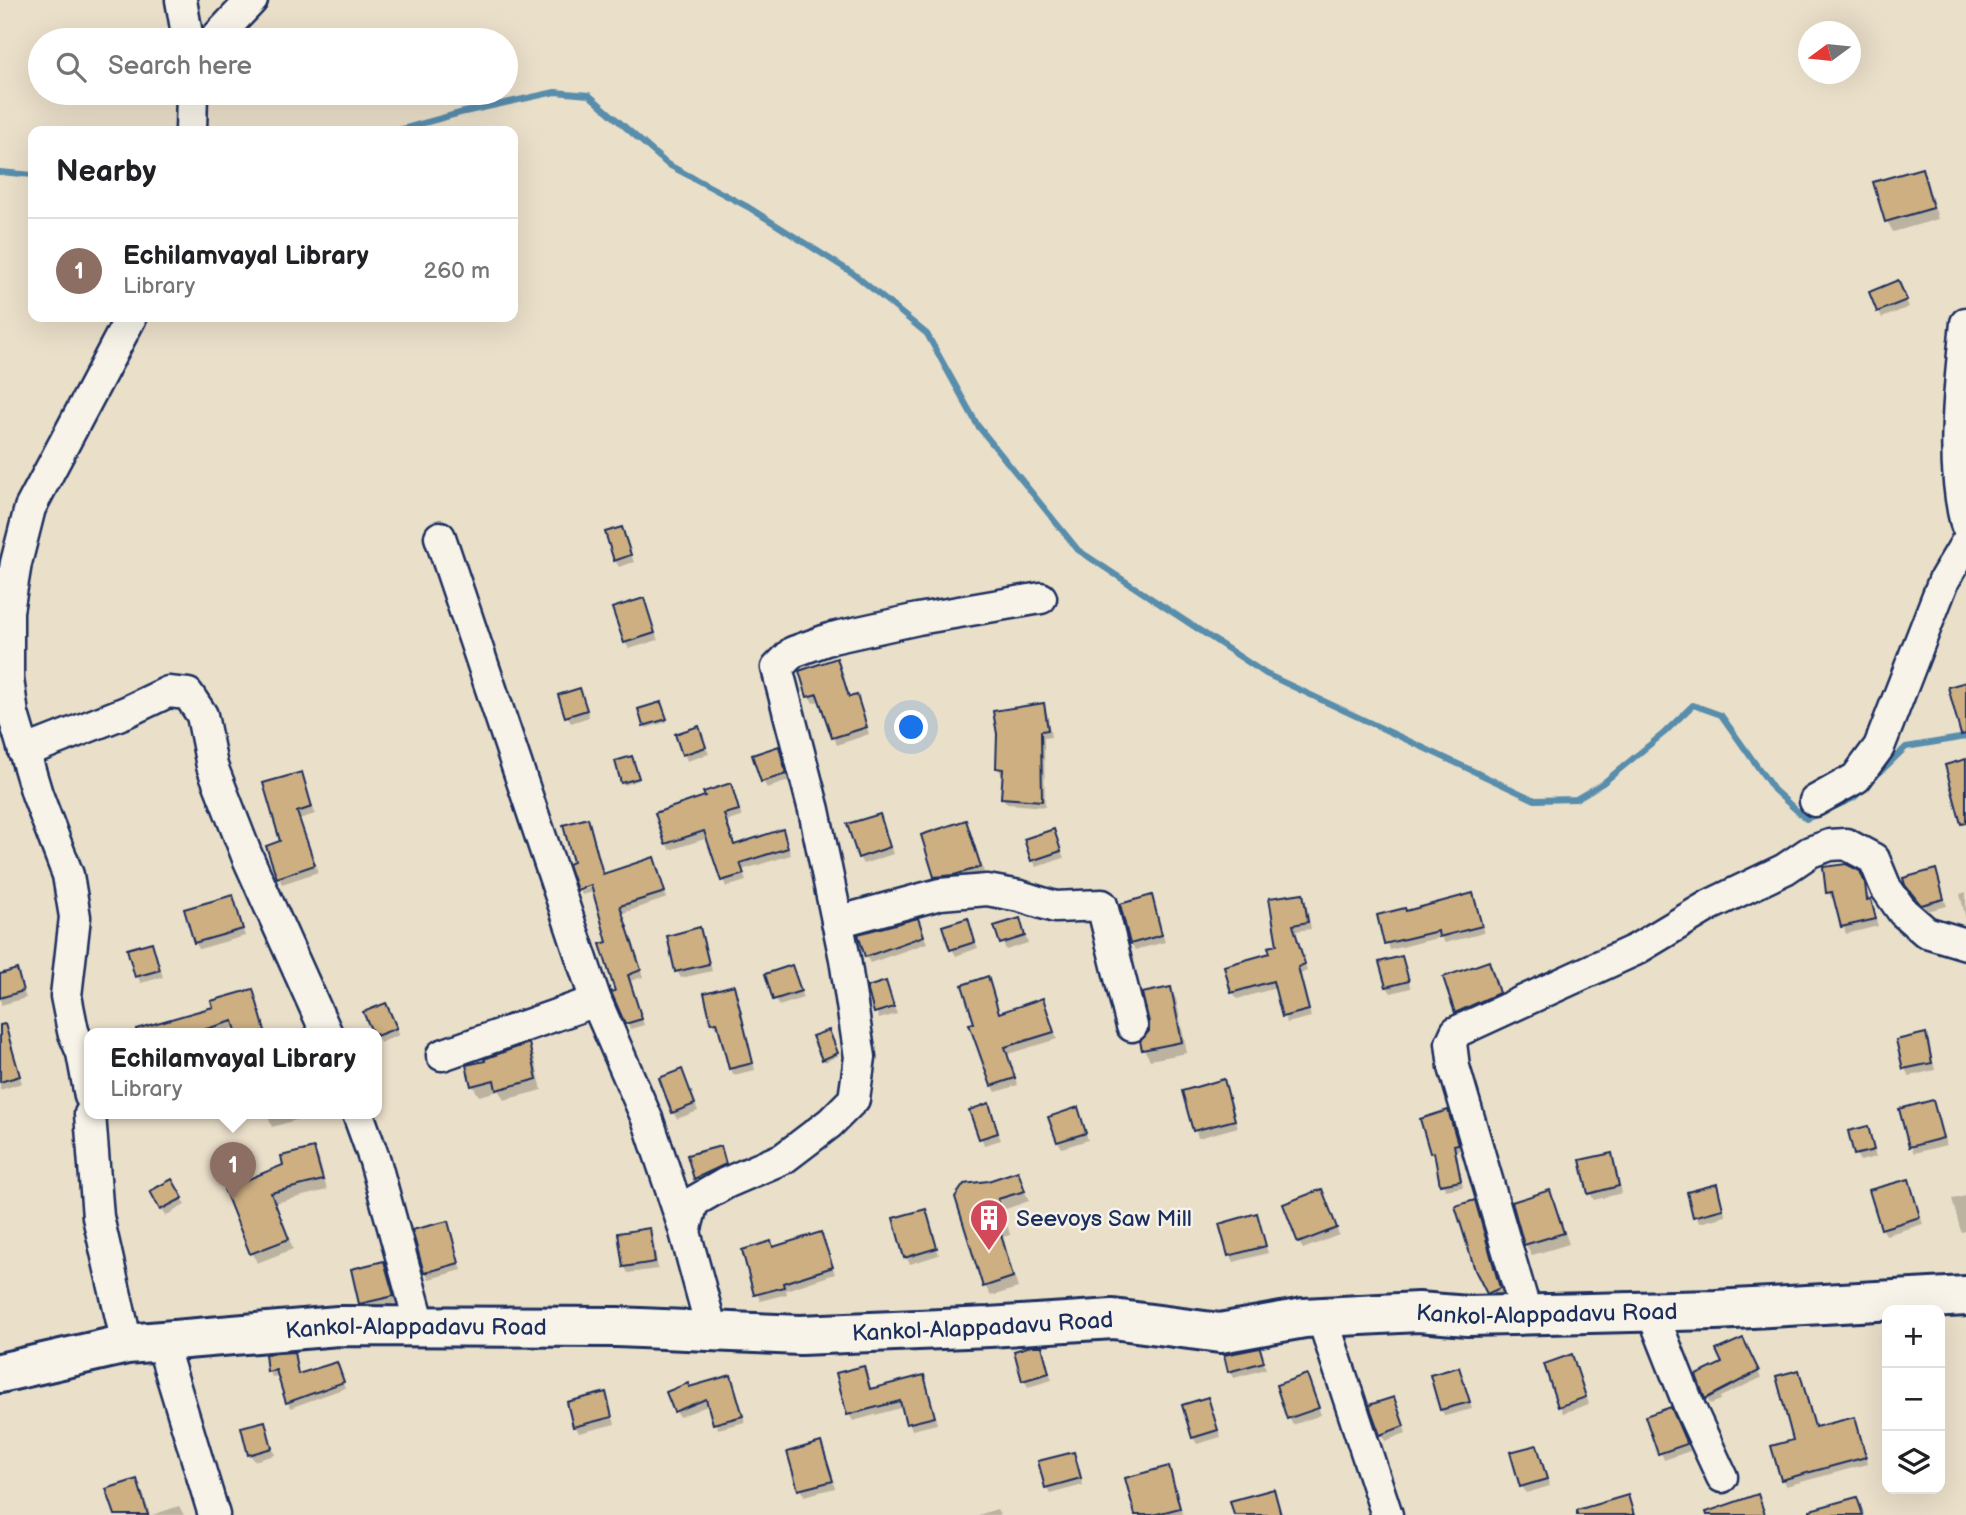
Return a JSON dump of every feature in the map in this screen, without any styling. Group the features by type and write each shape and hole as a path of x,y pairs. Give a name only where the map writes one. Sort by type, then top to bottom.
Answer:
{"main road":[{"name":"Kankol-Alappadavu Road","path":"0,1373 144,1342 338,1326 420,1325 800,1335 1113,1319 1220,1333 1304,1318 1418,1312 1468,1316 1652,1311 1870,1303 1966,1296"}],"street":[{"path":"181,0 186,28"},
{"path":"225,28 252,0"},
{"path":"191,126 192,105"},
{"path":"84,1066 66,996 75,917 68,875 37,794 13,714 8,679 8,611 16,563 30,508 128,322"},
{"path":"1966,323 1961,375 1958,475 1966,524"},
{"path":"440,537 596,1001 648,1121 685,1232 712,1331"},
{"path":"1815,801 1856,778 1879,747 1944,580 1966,543"},
{"path":"685,1232 693,1202 726,1183 784,1158 830,1123 854,1099 860,1057 837,922 814,810 777,668 793,652 832,638 918,619 1041,598"},
{"path":"24,752 126,712 167,692 188,694 202,715 212,766 247,856 324,1028"},
{"path":"1526,1313 1454,1067 1451,1043 1456,1032 1635,950 1710,905 1785,869 1810,852 1830,845 1846,844 1874,859 1886,888 1903,912 1926,932 1966,944"},
{"path":"837,922 940,894 987,890 1020,896 1055,907 1102,905 1132,1026"},
{"path":"442,1055 596,1001"},
{"path":"90,1119 98,1217 144,1342 214,1515"},
{"path":"360,1119 375,1161 420,1325"},
{"path":"1652,1311 1690,1408 1722,1477"},
{"path":"1322,1317 1388,1515"}],"building":[{"path":"1922,168 1933,208 1885,222 1873,182"},
{"path":"1898,280 1907,300 1877,312 1869,292"},
{"path":"622,527 631,555 614,561 605,532"},
{"path":"644,598 655,633 624,643 612,608"},
{"path":"837,658 849,697 857,695 867,727 832,738 817,694 807,697 799,671"},
{"path":"1966,682 1966,734 1961,735 1948,687"},
{"path":"580,688 587,710 565,717 558,695"},
{"path":"661,702 667,719 643,726 638,709"},
{"path":"1044,703 1048,730 1041,731 1042,801 1001,798 1003,769 996,768 997,734 993,711"},
{"path":"699,726 706,747 682,755 675,734"},
{"path":"779,746 786,774 761,782 752,755"},
{"path":"632,756 639,778 621,783 615,761"},
{"path":"1966,759 1966,823 1961,824 1945,765"},
{"path":"302,772 312,807 297,812 315,865 277,878 266,846 280,841 263,783"},
{"path":"731,783 739,810 724,814 734,845 783,829 788,848 740,863 744,874 721,881 704,831 665,844 655,813 705,796 703,792"},
{"path":"880,814 890,847 858,858 847,824"},
{"path":"588,818 603,874 654,857 665,892 620,906 641,970 628,975 642,1019 625,1024 611,992 615,991 600,944 607,942 591,885 577,890 568,864 573,862 563,825"},
{"path":"966,820 981,867 954,875 934,877 921,835"},
{"path":"1054,829 1061,851 1031,861 1024,839"},
{"path":"1846,864 1860,871 1867,900 1871,899 1876,919 1841,927 1832,892 1826,893 1823,867"},
{"path":"1936,869 1944,899 1921,905 1905,885 1903,878"},
{"path":"1303,893 1308,922 1293,925 1305,964 1298,967 1309,1010 1282,1017 1273,981 1231,993 1224,966 1270,953 1268,947 1277,945 1269,898"},
{"path":"1473,893 1482,926 1439,937 1438,931 1384,944 1377,915 1405,908 1406,911"},
{"path":"233,895 243,929 194,943 184,909"},
{"path":"1152,895 1162,935 1130,944 1120,904"},
{"path":"918,918 924,936 865,957 858,934"},
{"path":"968,918 975,942 950,950 942,926"},
{"path":"1020,918 1025,936 1000,944 994,926"},
{"path":"700,927 709,964 675,972 667,936"},
{"path":"152,942 160,970 135,977 127,949"},
{"path":"1402,956 1409,981 1386,987 1379,962"},
{"path":"1489,961 1499,993 1455,1013 1443,977"},
{"path":"792,965 801,991 773,1000 765,974"},
{"path":"17,969 23,991 0,998 0,974"},
{"path":"988,976 999,1013 1043,998 1054,1032 1005,1047 1015,1078 991,1086 969,1024 974,1023 962,985"},
{"path":"886,981 894,1007 874,1013 867,987"},
{"path":"734,985 753,1063 729,1069 717,1022 711,1023 704,993"},
{"path":"1171,987 1182,1042 1142,1050 1140,1041 1149,1031 1149,1022 1142,993"},
{"path":"253,989 264,1028 235,1028 233,1021 209,1028 140,1028 213,1007 211,1001"},
{"path":"386,1003 397,1028 382,1034 382,1028 370,1028 363,1012"},
{"path":"5,1024 20,1076 0,1082 0,1025"},
{"path":"829,1030 838,1053 822,1060 812,1036"},
{"path":"1926,1033 1932,1063 1903,1069 1896,1040"},
{"path":"529,1043 537,1079 496,1090 494,1080 471,1086 466,1065 485,1061 484,1059"},
{"path":"682,1069 695,1104 672,1113 659,1078"},
{"path":"1224,1079 1235,1120 1193,1131 1182,1091"},
{"path":"1933,1100 1943,1138 1909,1147 1899,1109"},
{"path":"989,1103 998,1133 979,1139 969,1110"},
{"path":"1078,1107 1086,1133 1057,1142 1048,1117"},
{"path":"1448,1110 1458,1144 1454,1145 1461,1181 1440,1185 1434,1152 1430,1153 1420,1119"},
{"path":"1868,1126 1874,1150 1854,1155 1848,1131"},
{"path":"721,1146 726,1164 694,1179 687,1155"},
{"path":"314,1148 323,1180 271,1193 289,1239 250,1254 224,1189 283,1165 281,1156"},
{"path":"1612,1153 1619,1186 1588,1194 1580,1160"},
{"name":"Seevoys Saw Mill","path":"1018,1171 1025,1191 998,1199 1005,1225 999,1227 1013,1277 983,1287 955,1197 964,1184 988,1181"},
{"path":"172,1179 183,1198 160,1210 150,1191"},
{"path":"1909,1179 1920,1217 1881,1229 1869,1190"},
{"path":"1717,1184 1723,1209 1693,1217 1687,1192"},
{"path":"1322,1189 1337,1228 1298,1243 1283,1204"},
{"path":"1550,1190 1564,1233 1524,1245 1512,1202"},
{"path":"1475,1200 1500,1288 1487,1294 1475,1270 1455,1206"},
{"path":"926,1209 937,1248 904,1258 893,1218"},
{"path":"1257,1213 1266,1246 1228,1256 1219,1224"},
{"path":"448,1221 459,1263 424,1273 412,1230"},
{"path":"650,1228 655,1262 623,1267 618,1233"},
{"path":"821,1232 833,1267 783,1283 784,1287 754,1295 742,1250 771,1241 773,1247"},
{"path":"384,1261 394,1296 359,1304 351,1269"},
{"path":"1743,1338 1759,1371 1705,1399 1696,1375 1722,1363 1716,1350"},
{"path":"1042,1346 1049,1373 1022,1381 1014,1351"},
{"path":"1260,1348 1264,1362 1228,1372 1224,1355"},
{"path":"294,1352 298,1374 337,1362 344,1382 286,1403 276,1370 267,1372 265,1354"},
{"path":"1572,1354 1586,1397 1558,1407 1544,1364"},
{"path":"864,1366 870,1389 924,1375 935,1417 906,1424 900,1401 847,1415 836,1373"},
{"path":"1459,1367 1470,1402 1440,1410 1430,1375"},
{"path":"1799,1370 1815,1427 1855,1417 1866,1457 1781,1480 1771,1446 1793,1440 1776,1376"},
{"path":"1307,1374 1319,1408 1287,1419 1276,1385"},
{"path":"731,1375 743,1416 713,1424 706,1399 674,1412 666,1392 688,1383 689,1387"},
{"path":"606,1392 612,1417 573,1427 567,1402"},
{"path":"1208,1397 1218,1430 1192,1438 1182,1405"},
{"path":"1394,1397 1404,1426 1380,1435 1369,1405"},
{"path":"1671,1407 1687,1444 1658,1454 1645,1416"},
{"path":"265,1421 272,1448 248,1455 241,1427"},
{"path":"821,1442 833,1481 798,1490 787,1452"},
{"path":"1537,1445 1547,1479 1520,1487 1510,1452"},
{"path":"1074,1452 1081,1478 1045,1488 1038,1461"},
{"path":"1169,1466 1180,1508 1153,1515 1135,1515 1125,1478"},
{"path":"137,1479 148,1515 115,1515 106,1489"},
{"path":"1274,1489 1281,1515 1234,1515 1230,1501"},
{"path":"1758,1494 1765,1515 1707,1515 1706,1512"},
{"path":"1628,1495 1634,1515 1577,1515 1577,1510"},
{"path":"1857,1497 1863,1515 1810,1515 1810,1510"}],"waterway":[{"path":"518,100 555,92 589,95 667,164 748,207 854,274 927,334 978,426 1078,550 1266,674 1535,800 1576,799 1603,783 1664,733 1693,705 1721,715 1774,790 1806,819 1821,813"},
{"path":"413,126 496,105"},
{"path":"0,172 28,175"},
{"path":"1871,781 1906,747 1966,737"},
{"path":"1834,807 1854,798 1863,789"}],"place":[{"name":"Echilamvayal Library","path":"233,1200"},
{"name":"Seevoys Saw Mill","path":"989,1252"}]}
